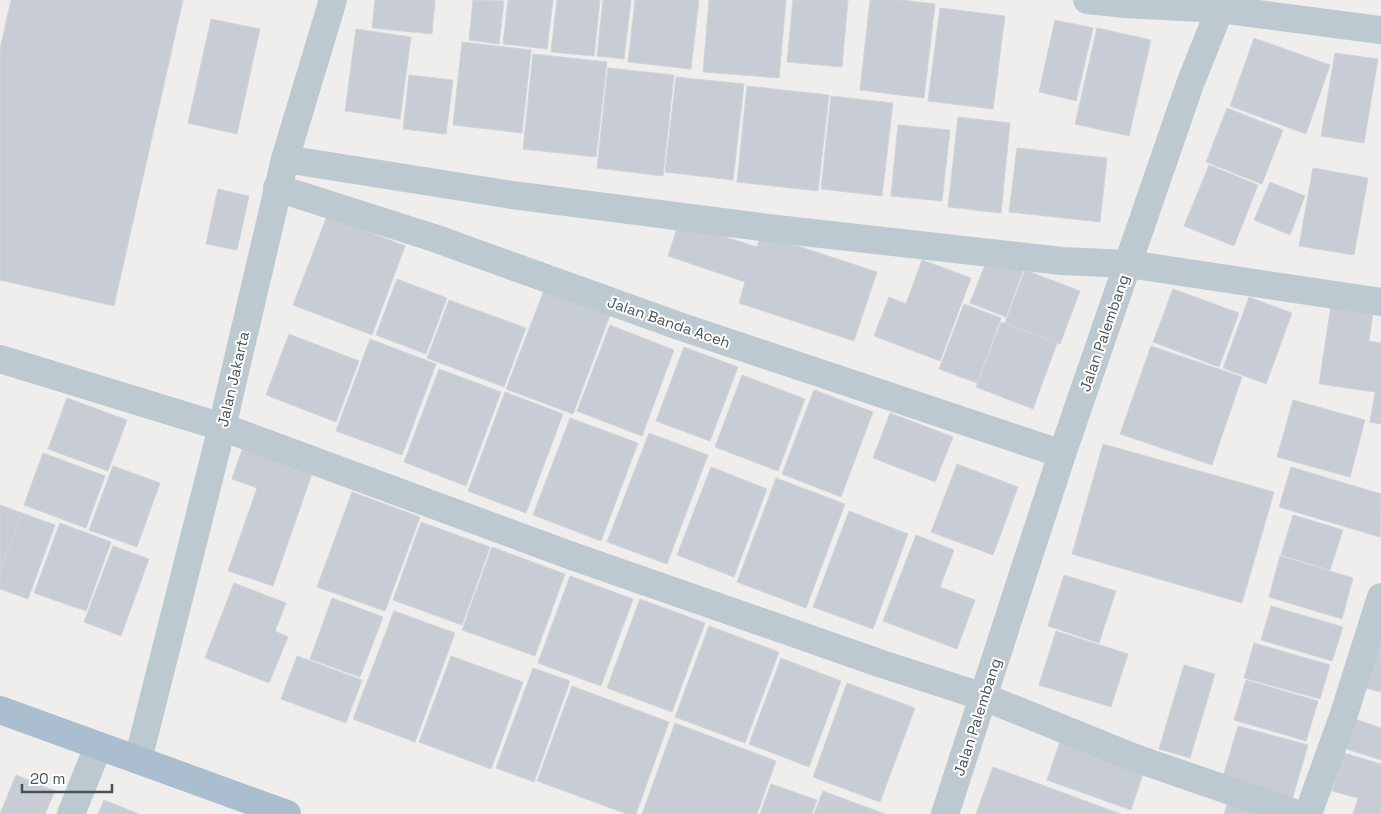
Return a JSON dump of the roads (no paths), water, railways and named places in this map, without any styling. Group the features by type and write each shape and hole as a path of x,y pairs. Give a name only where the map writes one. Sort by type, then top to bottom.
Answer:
{"main road":[{"path":"0,710 287,814"}],"street":[{"name":"Jalan Jakarta","path":"138,760 222,427 277,188 333,0"},
{"path":"1087,0 1220,9 1381,30"},
{"name":"Jalan Palembang","path":"945,814 1062,454 1190,84 1220,9"},
{"path":"285,159 512,194 768,228 1062,261 1128,264 1381,302"},
{"name":"Jalan Banda Aceh","path":"277,188 434,238 688,329 1062,454"},
{"path":"0,359 222,427 572,556 882,664 984,697 1135,758 1297,814"},
{"path":"1308,814 1343,717 1381,597"},
{"path":"71,814 98,747"}]}
